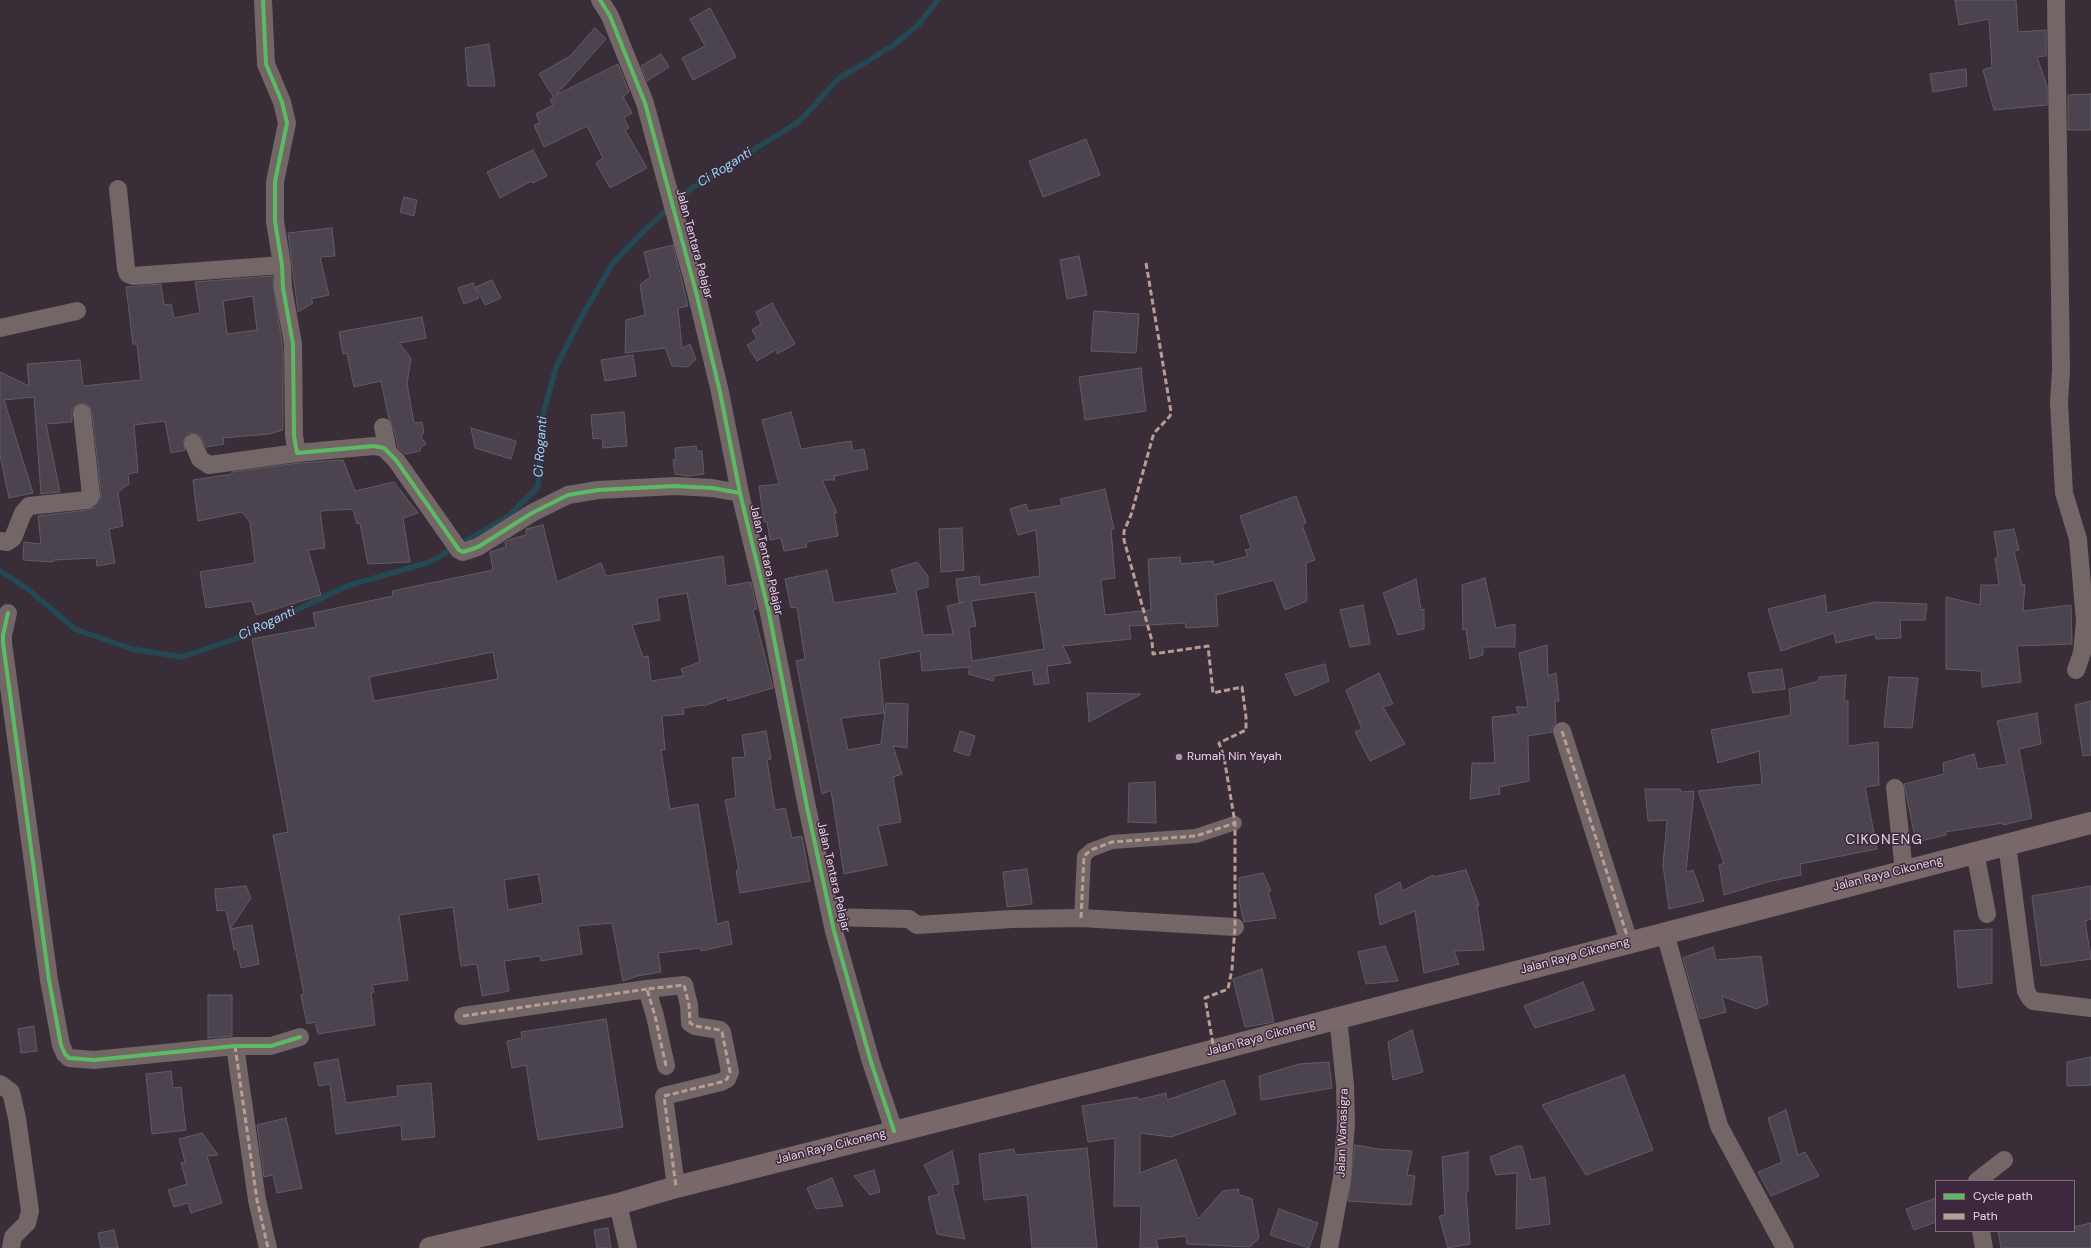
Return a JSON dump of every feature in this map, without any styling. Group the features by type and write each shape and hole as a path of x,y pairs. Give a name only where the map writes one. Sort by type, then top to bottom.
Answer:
{"highway":[{"name":"Jalan Raya Cikoneng","path":"430,1248 618,1204 676,1187 1115,1076 1904,870 2091,823"}],"street":[{"path":"263,0 266,64 282,102 287,123 274,182 275,221 282,265 283,288 293,344 294,436 297,454"},
{"name":"Jalan Tentara Pelajar","path":"600,0 610,16 645,102 669,190 714,369 740,493 769,613 807,807 831,917 871,1062 894,1131"},
{"path":"2056,0 2061,362 2059,402 2064,493 2078,539 2085,621 2082,653 2076,670"},
{"path":"118,189 126,269 128,274 133,276 282,265"},
{"path":"0,328 78,311"},
{"path":"0,540 7,542 13,538 23,513 29,506 87,500 90,498 91,495 82,413"},
{"path":"383,427 388,452"},
{"path":"193,443 200,459 209,465 379,446 388,452 419,491 455,544 468,551 532,513 568,494 598,490 675,486 740,493"},
{"path":"8,613 3,643 49,980 63,1049 69,1058 94,1060 236,1046 271,1046 300,1037"},
{"path":"1562,731 1629,942"},
{"path":"1895,788 1904,870"},
{"path":"1082,918 1084,856 1091,850 1112,842 1196,836 1235,823"},
{"path":"2007,844 2026,991 2033,1001 2091,1008"},
{"path":"1975,852 1987,914"},
{"path":"831,917 909,919 917,925 1012,919 1082,918 1235,927"},
{"path":"1665,933 1719,1126 1785,1248"},
{"path":"463,1016 684,985 689,1006 690,1023 695,1026 720,1030 722,1032 730,1072 727,1079 664,1096 676,1187"},
{"path":"647,989 655,1016 666,1066"},
{"name":"Jalan Wanasigra","path":"1329,1248 1342,1178 1346,1123 1345,1085 1338,1017"},
{"path":"236,1046 257,1200 268,1248"},
{"path":"0,1084 11,1092 17,1118 30,1211 27,1223 13,1238 11,1248"},
{"path":"1978,1180 2004,1160"},
{"path":"618,1204 628,1248"},
{"path":"1981,1232 1984,1248"}],"building":[{"path":"1955,0 2016,0 2018,32 2046,30 2046,56 2037,57 2047,86 2047,105 1994,110 1983,70 1992,67 1989,19 1959,25"},
{"path":"710,8 736,57 693,80 682,58 705,46 690,19"},
{"path":"595,28 606,39 556,95 618,64 629,92 623,97 632,113 624,118 629,128 625,130 647,168 610,188 596,163 603,158 587,126 544,147 534,125 540,123 536,114 553,105 550,100 554,98 539,74 570,56"},
{"path":"489,44 495,86 468,86 465,48"},
{"path":"661,54 669,67 647,81 641,66"},
{"path":"1966,69 1967,86 1933,92 1930,74"},
{"path":"2091,94 2091,130 2068,130 2068,95"},
{"path":"1086,139 1100,175 1043,197 1029,161"},
{"path":"533,150 547,176 533,183 531,181 500,198 487,172"},
{"path":"404,197 417,200 414,216 400,212"},
{"path":"332,228 335,256 320,257 329,295 311,299 313,303 298,312 288,233"},
{"path":"673,245 688,306 678,308 682,348 690,344 696,359 688,367 672,366 665,348 625,353 626,320 645,315 640,285 650,277 644,252"},
{"path":"1079,256 1087,295 1067,299 1060,260"},
{"path":"272,276 283,350 283,430 269,434 223,438 224,444 206,447 200,435 189,433 183,441 185,450 171,453 165,421 134,425 138,472 128,474 129,484 118,492 123,526 109,529 115,563 97,566 96,558 53,560 53,562 23,560 24,542 41,544 38,516 88,510 96,507 100,501 101,494 92,412 87,404 80,403 72,409 72,422 46,424 60,492 41,494 34,397 4,400 33,493 9,498 0,455 0,372 29,386 27,364 80,360 83,386 141,380 137,344 133,344 126,287 161,284 164,305 171,304 174,318 200,313 195,282","holes":["253,296 257,330 227,334 223,301"]},
{"path":"492,280 501,298 485,305 476,287"},
{"path":"473,283 479,298 464,304 458,288"},
{"path":"772,303 795,344 777,354 777,349 757,361 747,345 757,339 752,330 761,324 756,312"},
{"path":"1094,311 1139,314 1136,353 1091,351"},
{"path":"422,317 426,338 399,343 411,358 407,384 414,423 422,422 424,432 421,437 426,444 421,447 420,451 405,454 398,447 393,425 389,419 381,381 354,387 347,353 343,354 339,332"},
{"path":"633,355 636,376 605,381 601,360"},
{"path":"1141,368 1146,411 1085,420 1079,377"},
{"path":"624,412 627,446 603,448 602,438 593,439 591,415"},
{"path":"791,412 801,449 851,441 853,451 864,449 868,469 834,476 835,480 822,480 837,513 834,513 838,536 806,542 807,547 784,551 781,538 770,540 767,522 764,522 759,486 779,484 762,420"},
{"path":"471,428 516,441 511,459 475,448"},
{"path":"696,446 697,451 702,451 704,474 688,476 675,474 673,460 676,459 675,448"},
{"path":"343,460 355,491 394,482 418,513 403,518 410,562 368,564 360,523 357,524 353,509 320,511 325,548 308,550 321,595 256,615 252,601 206,608 200,572 255,563 250,522 242,512 198,521 193,480 232,474 232,472 298,463"},
{"path":"1105,489 1114,529 1111,530 1115,578 1101,580 1105,615 1151,610 1148,559 1180,557 1181,564 1213,561 1214,565 1248,556 1245,550 1251,548 1240,516 1296,496 1306,523 1302,525 1315,560 1306,563 1307,601 1285,610 1274,580 1216,595 1218,626 1186,628 1185,623 1129,626 1131,639 1063,646 1071,663 1047,666 1049,683 1034,685 1032,670 994,676 993,681 968,674 970,667 922,671 920,651 879,659 884,713 841,718 848,750 881,744 886,703 908,704 907,748 893,746 902,774 893,777 901,822 878,826 887,865 844,874 831,790 822,794 796,661 805,659 797,607 791,608 785,579 827,570 834,603 898,593 891,570 917,562 928,576 928,587 916,590 923,635 953,634 947,606 964,602 959,603 956,579 979,576 980,585 1040,576 1036,530 1018,535 1010,509 1026,504 1028,511 1062,505 1060,499","holes":["1035,592 1044,649 972,661 969,627 976,626 971,601"]},
{"path":"543,525 557,582 601,563 606,576 723,556 726,586 751,582 757,609 753,610 773,688 728,701 727,697 704,706 683,708 684,714 662,716 665,750 661,750 670,809 698,804 717,924 728,921 732,944 701,951 701,948 658,953 661,972 637,976 623,981 612,923 578,926 582,954 541,961 540,956 504,961 509,991 482,996 477,964 461,966 453,907 399,915 408,980 372,985 374,992 371,993 375,1025 318,1034 315,1022 307,1024 301,995 304,994 273,835 288,832 252,639 316,627 313,613 393,596 392,591 493,570 490,552 506,547 505,542 511,539 526,535 526,529","holes":["687,593 700,662 681,669 684,676 651,681 648,656 643,657 632,625 660,620 657,598","493,652 498,679 374,701 369,677","538,874 543,903 508,910 504,880"]},
{"path":"962,528 964,570 941,572 939,529"},
{"path":"2014,529 2019,550 2014,551 2022,585 2025,584 2023,611 2071,605 2072,644 2017,646 2021,682 1982,687 1981,671 1946,669 1946,597 1980,605 1981,585 1999,585 1995,558 1998,557 1994,532"},
{"path":"1485,578 1496,628 1515,624 1515,647 1483,647 1483,655 1470,659 1466,629 1463,630 1462,585"},
{"path":"1416,579 1421,610 1424,609 1424,629 1398,635 1383,593"},
{"path":"1825,595 1827,613 1875,602 1927,604 1925,620 1900,620 1901,638 1876,639 1875,634 1836,643 1834,633 1781,651 1768,609"},
{"path":"1363,605 1370,644 1350,647 1340,610"},
{"path":"1547,645 1548,676 1556,673 1559,701 1555,701 1556,723 1552,728 1552,732 1528,736 1529,781 1499,787 1500,794 1470,799 1472,763 1495,763 1492,717 1519,714 1516,707 1528,707 1519,653"},
{"path":"1325,664 1329,681 1295,696 1285,674"},
{"path":"1782,669 1785,689 1753,693 1748,673"},
{"path":"1379,673 1393,704 1383,707 1405,744 1370,761 1355,732 1362,729 1346,690"},
{"path":"1846,675 1844,701 1848,701 1848,746 1878,742 1879,785 1865,787 1877,849 1800,864 1801,875 1767,882 1724,895 1719,865 1724,863 1698,791 1762,784 1759,751 1718,763 1711,730 1791,715 1789,689 1819,681 1819,677"},
{"path":"1889,677 1918,678 1912,728 1884,727"},
{"path":"1087,693 1141,694 1089,722"},
{"path":"2091,701 2091,755 2083,756 2075,705"},
{"path":"2037,713 2041,744 2019,749 2032,818 2003,825 2003,823 1945,832 1946,835 1916,842 1904,784 1944,774 1943,763 1974,754 1978,769 2007,764 1997,721"},
{"path":"766,731 771,759 767,760 775,810 785,808 792,838 802,836 810,881 740,893 736,870 739,870 725,800 736,798 732,758 745,757 742,735"},
{"path":"960,731 975,736 969,756 954,751"},
{"path":"1155,782 1156,823 1128,822 1129,783"},
{"path":"1645,789 1680,789 1681,792 1694,791 1686,872 1693,870 1704,901 1669,909 1663,865 1667,820 1648,821"},
{"path":"1027,869 1032,904 1007,907 1003,872"},
{"path":"1466,870 1479,905 1477,905 1484,950 1454,951 1459,964 1424,973 1415,911 1380,925 1375,895 1400,882 1402,891 1433,875 1433,877"},
{"path":"1263,873 1271,891 1268,892 1276,918 1244,922 1239,900 1239,878"},
{"path":"246,886 251,898 230,929 226,910 217,911 215,889"},
{"path":"2091,886 2091,919 2085,921 2091,959 2041,966 2032,896"},
{"path":"252,925 259,964 241,968 237,949 234,950 230,929"},
{"path":"1992,929 1992,983 1958,988 1954,931"},
{"path":"1385,946 1398,981 1366,984 1358,952"},
{"path":"1713,947 1716,960 1761,956 1768,1004 1756,1009 1722,996 1726,1012 1700,1019 1683,958"},
{"path":"1262,969 1274,1022 1245,1027 1233,979"},
{"path":"1583,982 1594,1010 1535,1028 1524,1006"},
{"path":"208,995 232,995 232,1036 208,1038"},
{"path":"606,1019 623,1127 538,1140 526,1065 512,1068 507,1041 522,1038 521,1032"},
{"path":"34,1026 37,1051 21,1053 18,1029"},
{"path":"1412,1030 1423,1072 1393,1080 1388,1042"},
{"path":"2091,1057 2091,1085 2067,1086 2067,1062"},
{"path":"338,1059 346,1103 398,1096 397,1086 431,1083 435,1137 402,1140 401,1125 336,1134 330,1084 319,1086 314,1063"},
{"path":"1329,1062 1332,1088 1261,1100 1259,1076 1299,1064"},
{"path":"171,1071 173,1088 181,1087 186,1130 152,1134 146,1074"},
{"path":"1624,1075 1653,1150 1586,1175 1542,1105"},
{"path":"1224,1080 1236,1114 1171,1137 1140,1133 1140,1173 1176,1159 1198,1219 1223,1191 1239,1189 1238,1194 1252,1199 1259,1238 1250,1247 1187,1244 1186,1236 1156,1239 1158,1248 1140,1248 1141,1206 1114,1206 1115,1138 1088,1142 1082,1106 1138,1097 1138,1100 1166,1093 1167,1100"},
{"path":"1786,1110 1798,1155 1805,1152 1819,1176 1771,1196 1758,1172 1782,1162 1768,1118"},
{"path":"286,1118 302,1188 277,1193 273,1175 264,1177 257,1125"},
{"path":"202,1133 218,1155 207,1156 222,1203 191,1213 188,1203 174,1207 168,1190 187,1184 181,1163 185,1162 179,1139"},
{"path":"1355,1145 1378,1149 1412,1151 1407,1175 1415,1176 1411,1205 1348,1201"},
{"path":"1517,1146 1522,1146 1531,1180 1545,1177 1550,1224 1516,1229 1517,1173 1496,1175 1490,1157"},
{"path":"1087,1148 1097,1248 1032,1248 1027,1195 984,1200 979,1154 1014,1149 1015,1155"},
{"path":"952,1151 959,1184 952,1185 965,1239 937,1234 928,1197 939,1194 924,1165"},
{"path":"1468,1152 1468,1191 1466,1192 1470,1244 1448,1248 1439,1216 1445,1215 1442,1157"},
{"path":"874,1170 880,1192 870,1195 854,1176"},
{"path":"832,1178 843,1206 816,1209 807,1188"},
{"path":"1935,1198 1935,1222 1914,1230 1906,1209"},
{"path":"1279,1209 1318,1223 1309,1248 1270,1235"},
{"path":"2091,1223 2091,1248 2001,1248 1998,1232 2075,1232 2075,1227"},
{"path":"608,1228 611,1248 597,1248 594,1230"},
{"path":"114,1230 118,1248 101,1248 98,1233"}],"waterway":[{"name":"Ci Roganti","path":"0,571 28,589 75,629 132,649 182,657 235,639 347,586 430,562 510,515 538,487 543,415 556,367 577,325 612,264 645,230 689,190 800,121 838,79 894,45 919,24 938,0"}],"marked path":[{"path":"1146,263 1171,412 1170,416 1153,436 1131,515 1124,531 1124,540 1152,641 1153,654 1208,646 1213,693 1242,687 1246,717 1246,730 1219,743 1224,757 1235,823 1235,927 1232,969 1228,989 1205,998 1214,1050"},
{"path":"1562,731 1629,942"},
{"path":"1081,918 1084,856 1091,850 1112,842 1196,836 1235,823"},
{"path":"666,1066 655,1016 647,989 684,985 689,1005 690,1023 695,1026 720,1030 722,1032 730,1072 727,1079 721,1082 664,1096 676,1187"},
{"path":"463,1016 647,989"},
{"path":"235,1046 257,1200 268,1248"}],"cycle path":[{"path":"263,0 266,64 282,102 287,123 275,182 275,221 282,265 283,288 293,344 294,436 297,453 374,446 384,448 396,460 459,550 463,552 478,547 532,513 568,495 598,490 675,486 712,488 740,493"},
{"path":"600,0 610,16 645,103 696,292 720,392 740,493 769,613 807,807 834,931 871,1062 894,1131"},
{"path":"8,613 3,635 3,643 49,980 61,1045 65,1054 69,1058 94,1060 235,1046 271,1046 300,1037"}],"place":[{"name":"Rumah Nin Yayah","path":"1179,757"}],"district":[{"name":"CIKONENG","path":"1884,840"}]}
